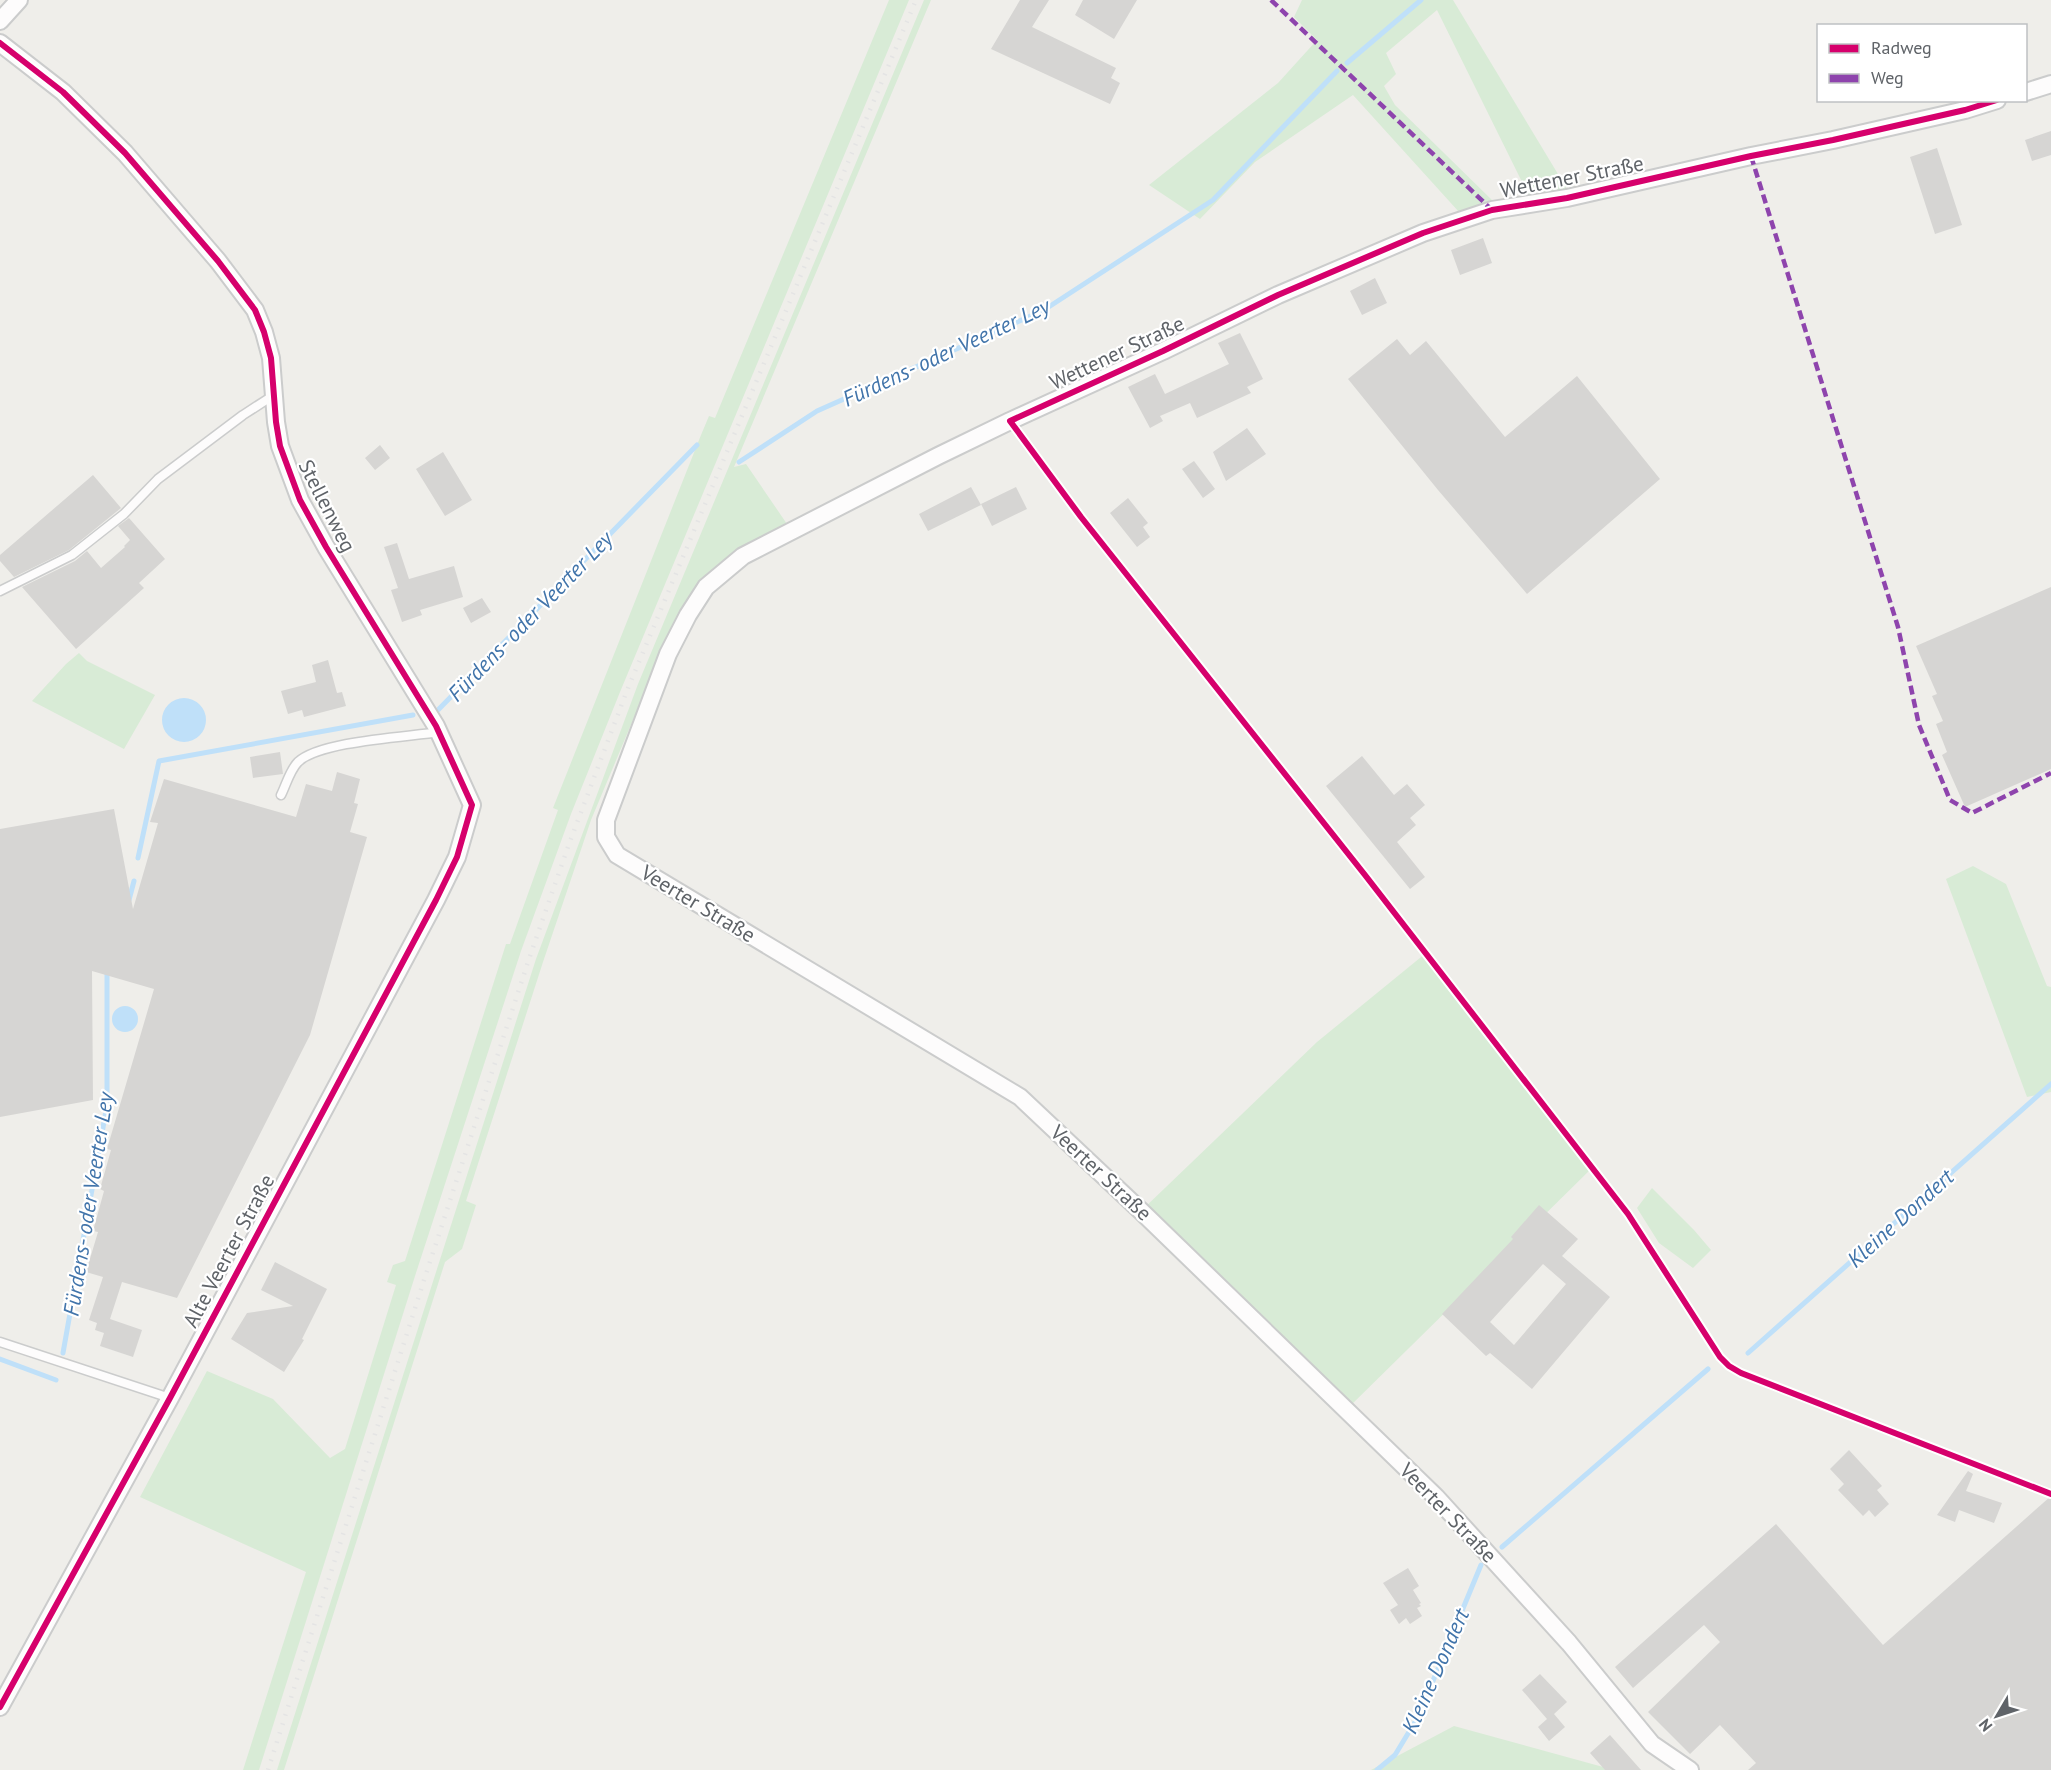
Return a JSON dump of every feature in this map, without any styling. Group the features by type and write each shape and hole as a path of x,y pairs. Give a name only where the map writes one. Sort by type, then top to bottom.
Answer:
{"street":[{"path":"0,21 19,0"},
{"name":"Stellenweg","path":"0,43 63,92 125,153 225,269 255,310 264,332 270,357 280,446 300,500 439,732 472,805"},
{"path":"2027,91 2051,84"},
{"name":"Wettener Straße","path":"688,615 706,587 743,556 1010,421 1278,295 1423,233 1492,210 1567,198 1751,156 1833,140 1991,102"},
{"name":"Veerter Straße","path":"688,615 668,654 606,820 606,837 617,855 1020,1097 1436,1497 1569,1643 1652,1744 1690,1770"},
{"name":"Alte Veerter Straße","path":"0,1707 170,1398 436,900 457,857 472,805"}],"lane":[{"path":"0,591 72,555 124,514 158,479 274,394"},
{"path":"281,795 296,764 305,756 333,747 439,732"},
{"path":"0,1342 170,1398"}],"green space":[{"path":"889,0 909,0 571,814 521,951 415,1276 259,1770 243,1770 306,1572 140,1497 207,1371 273,1399 330,1458 345,1449 396,1285 387,1282 393,1265 405,1261 506,944 510,944 558,810 553,808 701,435 709,416 715,418"},
{"path":"924,0 931,0 734,467 746,464 787,524 741,548 697,584 664,646 591,820 466,1201 476,1205 462,1249 445,1262 284,1770 277,1770 536,959 638,684"},
{"path":"1302,0 1453,0 1567,189 1528,194 1437,10 1386,53 1396,74 1384,86 1395,105 1494,202 1459,212 1353,95 1255,162 1200,219 1149,185 1278,83 1317,40 1294,17"},
{"path":"79,653 87,661 155,695 124,749 32,701"},
{"path":"1973,866 2006,884 2047,986 2051,987 2051,1092 2027,1097 1946,879"},
{"path":"1426,953 1593,1167 1346,1410 1141,1211 1317,1042"},
{"path":"1652,1188 1711,1250 1693,1268 1659,1243 1637,1208"},
{"path":"1454,1726 1614,1770 1371,1770"}],"water":[{"path":"184,698 199,705 206,720 199,735 184,742 169,735 162,720 169,705"},
{"path":"125,1006 134,1010 138,1019 134,1028 125,1032 116,1028 112,1019 116,1010"}],"building":[{"path":"1020,0 1049,0 1032,27 1116,68 1111,78 1120,83 1110,104 991,49"},
{"path":"1083,0 1137,0 1114,39 1075,15"},
{"path":"2051,131 2051,155 2032,161 2025,140"},
{"path":"1937,148 1962,225 1935,234 1910,157"},
{"path":"1483,238 1492,263 1460,275 1451,250"},
{"path":"1375,278 1387,303 1362,315 1350,291"},
{"path":"1240,333 1263,379 1247,387 1251,393 1197,418 1190,403 1160,416 1163,421 1150,428 1128,387 1155,374 1165,394 1229,364 1218,343"},
{"path":"1397,339 1410,355 1426,341 1505,437 1577,376 1660,479 1527,594 1438,490 1348,379"},
{"path":"1247,428 1266,454 1226,481 1213,452"},
{"path":"380,445 390,458 375,470 365,458"},
{"path":"443,452 472,500 445,516 416,469"},
{"path":"1194,461 1215,489 1203,498 1182,469"},
{"path":"93,475 121,508 69,550 14,577 0,561 0,555"},
{"path":"971,487 981,505 928,531 919,514"},
{"path":"1016,487 1027,509 992,526 981,504"},
{"path":"1128,498 1148,523 1143,527 1150,537 1137,547 1110,513"},
{"path":"129,518 165,559 139,583 144,588 76,649 22,587 75,561 87,551 101,568 130,540 118,526"},
{"path":"397,543 409,579 454,566 463,597 420,610 422,615 402,622 391,590 398,588 384,547"},
{"path":"2051,587 2051,769 1965,807 1942,755 1947,752 1936,724 1943,721 1932,696 1937,694 1916,646"},
{"path":"482,598 491,612 471,623 463,608"},
{"path":"328,660 337,693 342,692 346,706 304,717 302,710 288,714 281,691 316,682 312,665"},
{"path":"280,752 283,774 253,778 250,757"},
{"path":"1362,756 1394,795 1407,784 1425,805 1410,818 1416,825 1397,842 1425,877 1410,889 1326,786"},
{"path":"337,772 360,779 354,803 358,804 350,832 367,837 310,1035 177,1298 122,1282 110,1319 142,1330 133,1357 100,1346 104,1333 95,1330 97,1323 89,1320 103,1277 86,1272 98,1232 93,1231 104,1191 100,1189 111,1150 107,1149 154,989 92,971 93,1100 0,1117 0,829 114,809 133,909 158,823 150,822 164,779 296,817 306,784 332,791"},
{"path":"1539,1205 1578,1239 1562,1256 1610,1297 1532,1389 1490,1353 1486,1356 1442,1314 1513,1239 1511,1237","holes":["1543,1264 1566,1284 1514,1345 1490,1322"]},
{"path":"275,1262 327,1289 302,1339 304,1340 284,1372 231,1339 247,1313 293,1306 261,1290"},
{"path":"1849,1450 1882,1486 1877,1490 1889,1504 1875,1517 1869,1510 1863,1516 1838,1490 1844,1484 1830,1469"},
{"path":"1968,1471 1973,1474 1966,1491 2002,1503 1994,1523 1959,1510 1955,1522 1937,1515"},
{"path":"2051,1496 2051,1770 1748,1770 1756,1763 1720,1725 1690,1754 1648,1712 1720,1642 1704,1625 1633,1688 1615,1667 1776,1524 1883,1645"},
{"path":"1408,1568 1419,1586 1413,1590 1421,1603 1419,1604 1421,1606 1417,1608 1422,1616 1410,1624 1406,1618 1399,1624 1390,1610 1398,1605 1383,1583"},
{"path":"1540,1674 1567,1702 1554,1714 1565,1727 1549,1741 1538,1727 1547,1719 1522,1690"},
{"path":"1610,1735 1641,1770 1605,1770 1590,1753"}],"waterway":[{"name":"Fürdens- oder Veerter Ley","path":"1347,63 1421,0"},
{"name":"Fürdens- oder Veerter Ley","path":"739,462 817,411 1044,310 1213,200 1337,71"},
{"name":"Fürdens- oder Veerter Ley","path":"438,710 697,445"},
{"name":"Fürdens- oder Veerter Ley","path":"138,858 159,761 413,715"},
{"name":"Fürdens- oder Veerter Ley","path":"129,900 134,881"},
{"name":"Fürdens- oder Veerter Ley","path":"63,1353 107,1105 107,970"},
{"name":"Kleine Dondert","path":"1748,1353 2051,1084"},
{"name":"Fürdens- oder Veerter Ley","path":"0,1359 56,1380"},
{"name":"Kleine Dondert","path":"1502,1547 1708,1369"},
{"name":"Kleine Dondert","path":"1377,1770 1395,1755 1418,1717 1481,1565"}],"railway":[{"path":"268,1770 425,1277 569,844 626,693 916,0"}],"marked path":[{"path":"1271,0 1492,210"},
{"path":"1751,156 1898,627 1919,725 1950,800 1972,813 2051,773"}],"cycle path":[{"path":"0,43 63,92 125,153 218,261 255,310 271,358 280,446 300,500 326,547 436,726 472,805 457,857 436,900 170,1398 0,1707"},
{"path":"1991,102 1833,140 1751,156 1567,198 1492,210 1423,233 1278,295 1010,421 1081,517 1365,875 1628,1214 1720,1357 1741,1373 2051,1494"}]}
